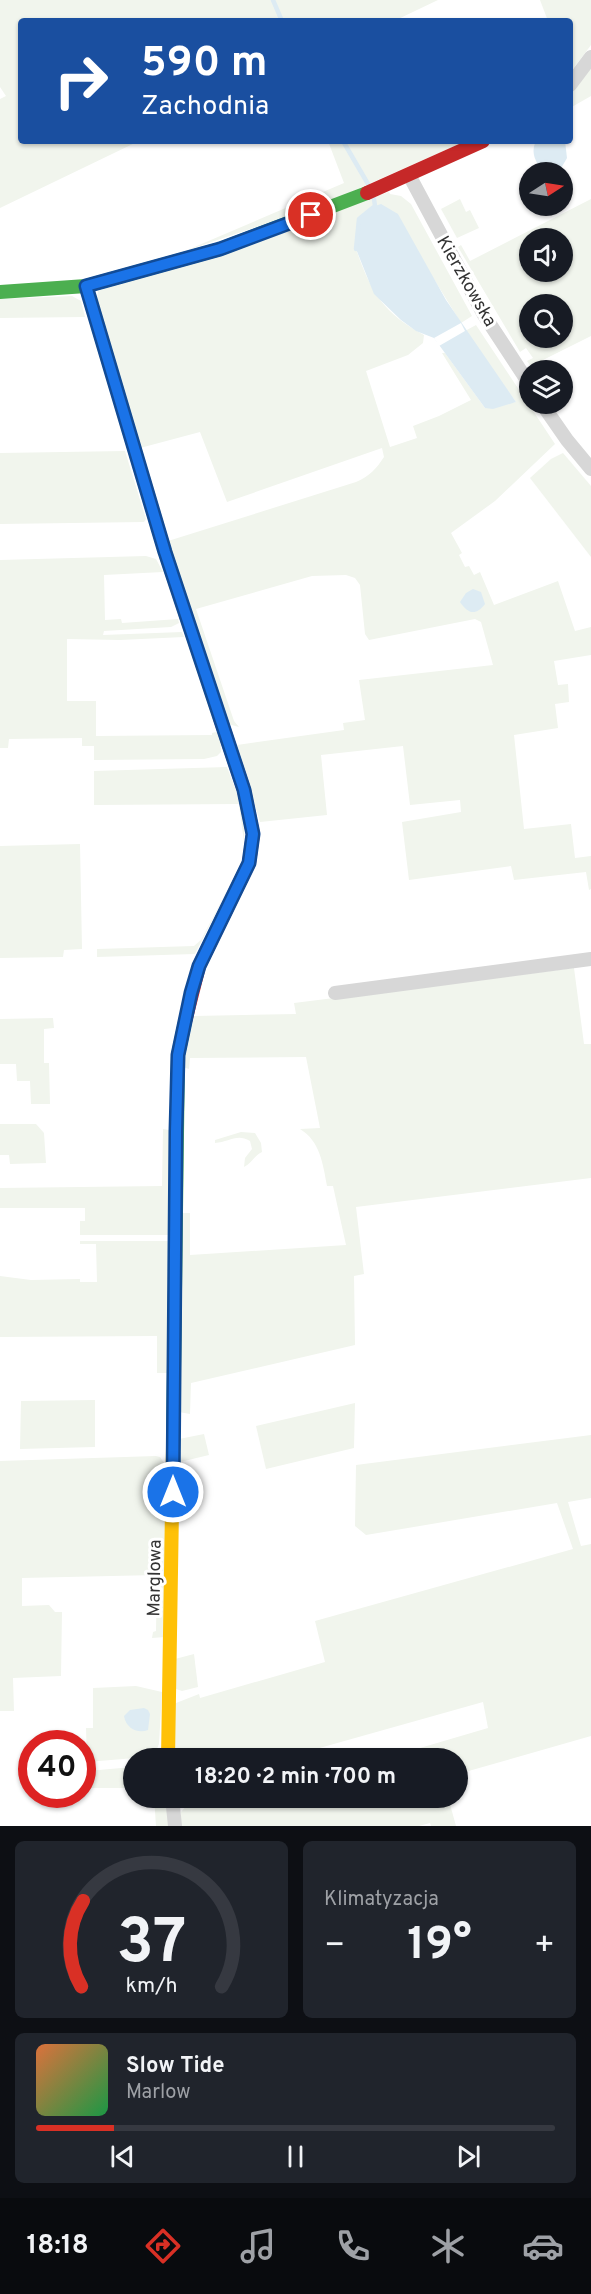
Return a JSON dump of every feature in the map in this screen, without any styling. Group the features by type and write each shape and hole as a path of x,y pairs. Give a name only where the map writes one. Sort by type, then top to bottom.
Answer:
{"street":[{"path":"573,81 591,57"},
{"path":"0,292 86,286 111,281 242,242 409,176 477,144"},
{"name":"Kierzkowska","path":"409,176 484,315 519,368"},
{"name":"Marglowa","path":"86,286 169,562 244,790 253,834 249,863 199,966 178,1055 174,1250 172,1599 167,1691 168,1748"},
{"path":"550,414 591,469"},
{"path":"335,993 591,959"},
{"path":"173,1808 175,1826"}],"shaded area":[{"path":"0,0 438,0 400,18 18,18 18,144 133,144 0,208 0,99 6,96 0,87"},
{"path":"540,0 591,0 591,45 573,69 573,18 547,18"},
{"path":"591,66 591,96 573,106 573,91"},
{"path":"329,144 459,144 321,205 185,251 344,183"},
{"path":"534,144 565,144 567,158 565,162 537,162"},
{"path":"389,192 401,196 411,204 472,316 461,323 424,263 356,249 367,277 380,300 398,318 424,335 423,343 408,355 366,371 390,447 417,438 413,426 471,400 442,353 445,353 485,408 516,402 465,331 476,325 519,390 519,414 535,414 555,444 495,501 451,533 462,553 459,555 465,567 469,566 474,575 480,572 494,605 558,581 575,631 591,627 591,655 554,661 558,685 568,684 569,702 555,704 558,728 514,735 524,829 571,824 575,858 591,856 591,889 589,890 586,872 514,880 511,866 409,880 402,822 461,812 460,800 410,805 403,746 321,755 327,815 260,822 237,745 344,730 343,723 365,720 359,680 493,665 481,622 475,619 369,640 365,634 360,585 355,578 346,575 312,576 196,609 234,721 239,727 228,724 168,541 356,482 369,475 378,465 384,457 382,448 227,502 200,432 140,448 97,299 98,291"},
{"path":"460,199 466,212 470,210 479,228 457,238 441,209"},
{"path":"591,199 591,336 573,345 573,294 519,294 519,348 526,348 520,352 458,247 461,245 470,261 519,236 519,282 573,282 573,228 534,228 558,216 573,216 573,208"},
{"path":"381,204 398,214 446,300 516,402 493,409 485,408 434,338 416,331 401,320 374,294 356,249 359,219"},
{"path":"72,296 81,301 85,317 0,318 0,299"},
{"path":"526,348 567,348 543,360 529,360 533,358"},
{"path":"125,451 146,519 144,522 0,524 0,453"},
{"path":"563,453 591,486 591,557 530,478 551,459"},
{"path":"146,556 156,559 163,572 104,575 105,620 121,619 122,623 178,619 179,623 171,627 104,631 103,635 182,632 184,637 120,640 67,639 67,701 96,701 96,736 212,735 220,731 221,752 217,756 204,759 94,760 94,746 82,746 82,738 9,739 8,748 0,748 0,560"},
{"path":"473,589 481,592 485,604 475,612 466,609 460,602 466,593"},
{"path":"227,767 245,814 244,842 239,804 94,805 94,771"},
{"path":"80,844 82,949 64,950 63,957 0,958 0,846"},
{"path":"232,881 195,954 97,957 97,949 194,946 201,940"},
{"path":"574,968 584,1044 591,1044 591,1178 356,1207 364,1274 354,1276 355,1345 191,1383 190,1414 179,1412 181,1213 190,1213 190,1255 346,1245 333,1186 327,1186 322,1161 316,1147 307,1134 300,1129 320,1128 306,1057 190,1058 189,1069 183,1067 194,1016 296,1014 294,1003"},
{"path":"53,1018 54,1028 44,1029 44,1063 49,1063 50,1104 31,1104 30,1081 17,1081 16,1064 0,1064 0,1019"},
{"path":"0,1124 36,1124 44,1133 46,1163 10,1164 9,1155 0,1155"},
{"path":"163,1129 169,1130 170,1235 80,1235 80,1221 85,1221 85,1208 0,1208 0,1188 162,1186"},
{"path":"241,1132 255,1133 261,1143 262,1152 244,1167 245,1158 252,1149 250,1141 237,1138 215,1143 215,1140"},
{"path":"80,1241 170,1241 168,1373 157,1373 157,1336 0,1337 0,1276 31,1280 80,1279 80,1282 97,1282 96,1244 80,1244"},
{"path":"95,1400 95,1447 20,1449 21,1401"},
{"path":"355,1403 354,1448 266,1469 256,1426"},
{"path":"204,1434 209,1455 180,1462 179,1439"},
{"path":"591,1435 591,1498 568,1502 581,1546 591,1544 591,1736 468,1771 468,1748 420,1748 488,1728 483,1702 320,1748 173,1748 171,1705 199,1694 200,1698 325,1662 315,1621 573,1549 557,1503 366,1535 355,1526 356,1465"},
{"path":"160,1457 166,1466 165,1637 152,1638 153,1632 156,1631 157,1575 22,1578 22,1606 49,1605 55,1612 62,1612 61,1676 13,1678 14,1711 0,1711 0,1461"},
{"path":"194,1654 198,1687 182,1691 173,1688 175,1659"},
{"path":"136,1686 162,1692 157,1748 123,1748 123,1759 96,1761 96,1730 86,1730 86,1728 93,1728 93,1688"},
{"path":"144,1708 150,1714 148,1730 133,1729 127,1724 124,1716 130,1710"},
{"path":"123,1768 123,1788 96,1788 96,1770"},
{"path":"155,1808 168,1808 170,1826 156,1826"},
{"path":"184,1808 451,1808 456,1826 431,1826 430,1823 419,1826 180,1826 181,1812"}],"pier":[{"path":"461,323 465,331 439,346 434,338"}],"waterway":[{"path":"273,0 281,18"},
{"path":"345,144 368,184"},
{"path":"356,249 359,219 375,206 374,199"}],"traffic: fast":[{"path":"0,292 86,286 220,249 367,193"},
{"path":"173,1447 178,1055 185,1022"}],"traffic: slow":[{"path":"86,286 165,552 220,718"},
{"path":"168,1748 173,1447"}],"traffic: jam":[{"path":"367,193 476,144"},
{"path":"185,1022 199,966 249,863 253,834 244,790 220,718"}],"route":[{"path":"173,1492 178,1055 199,966 249,863 253,834 244,790 165,552 86,286 111,281 220,249 311,215"}]}
